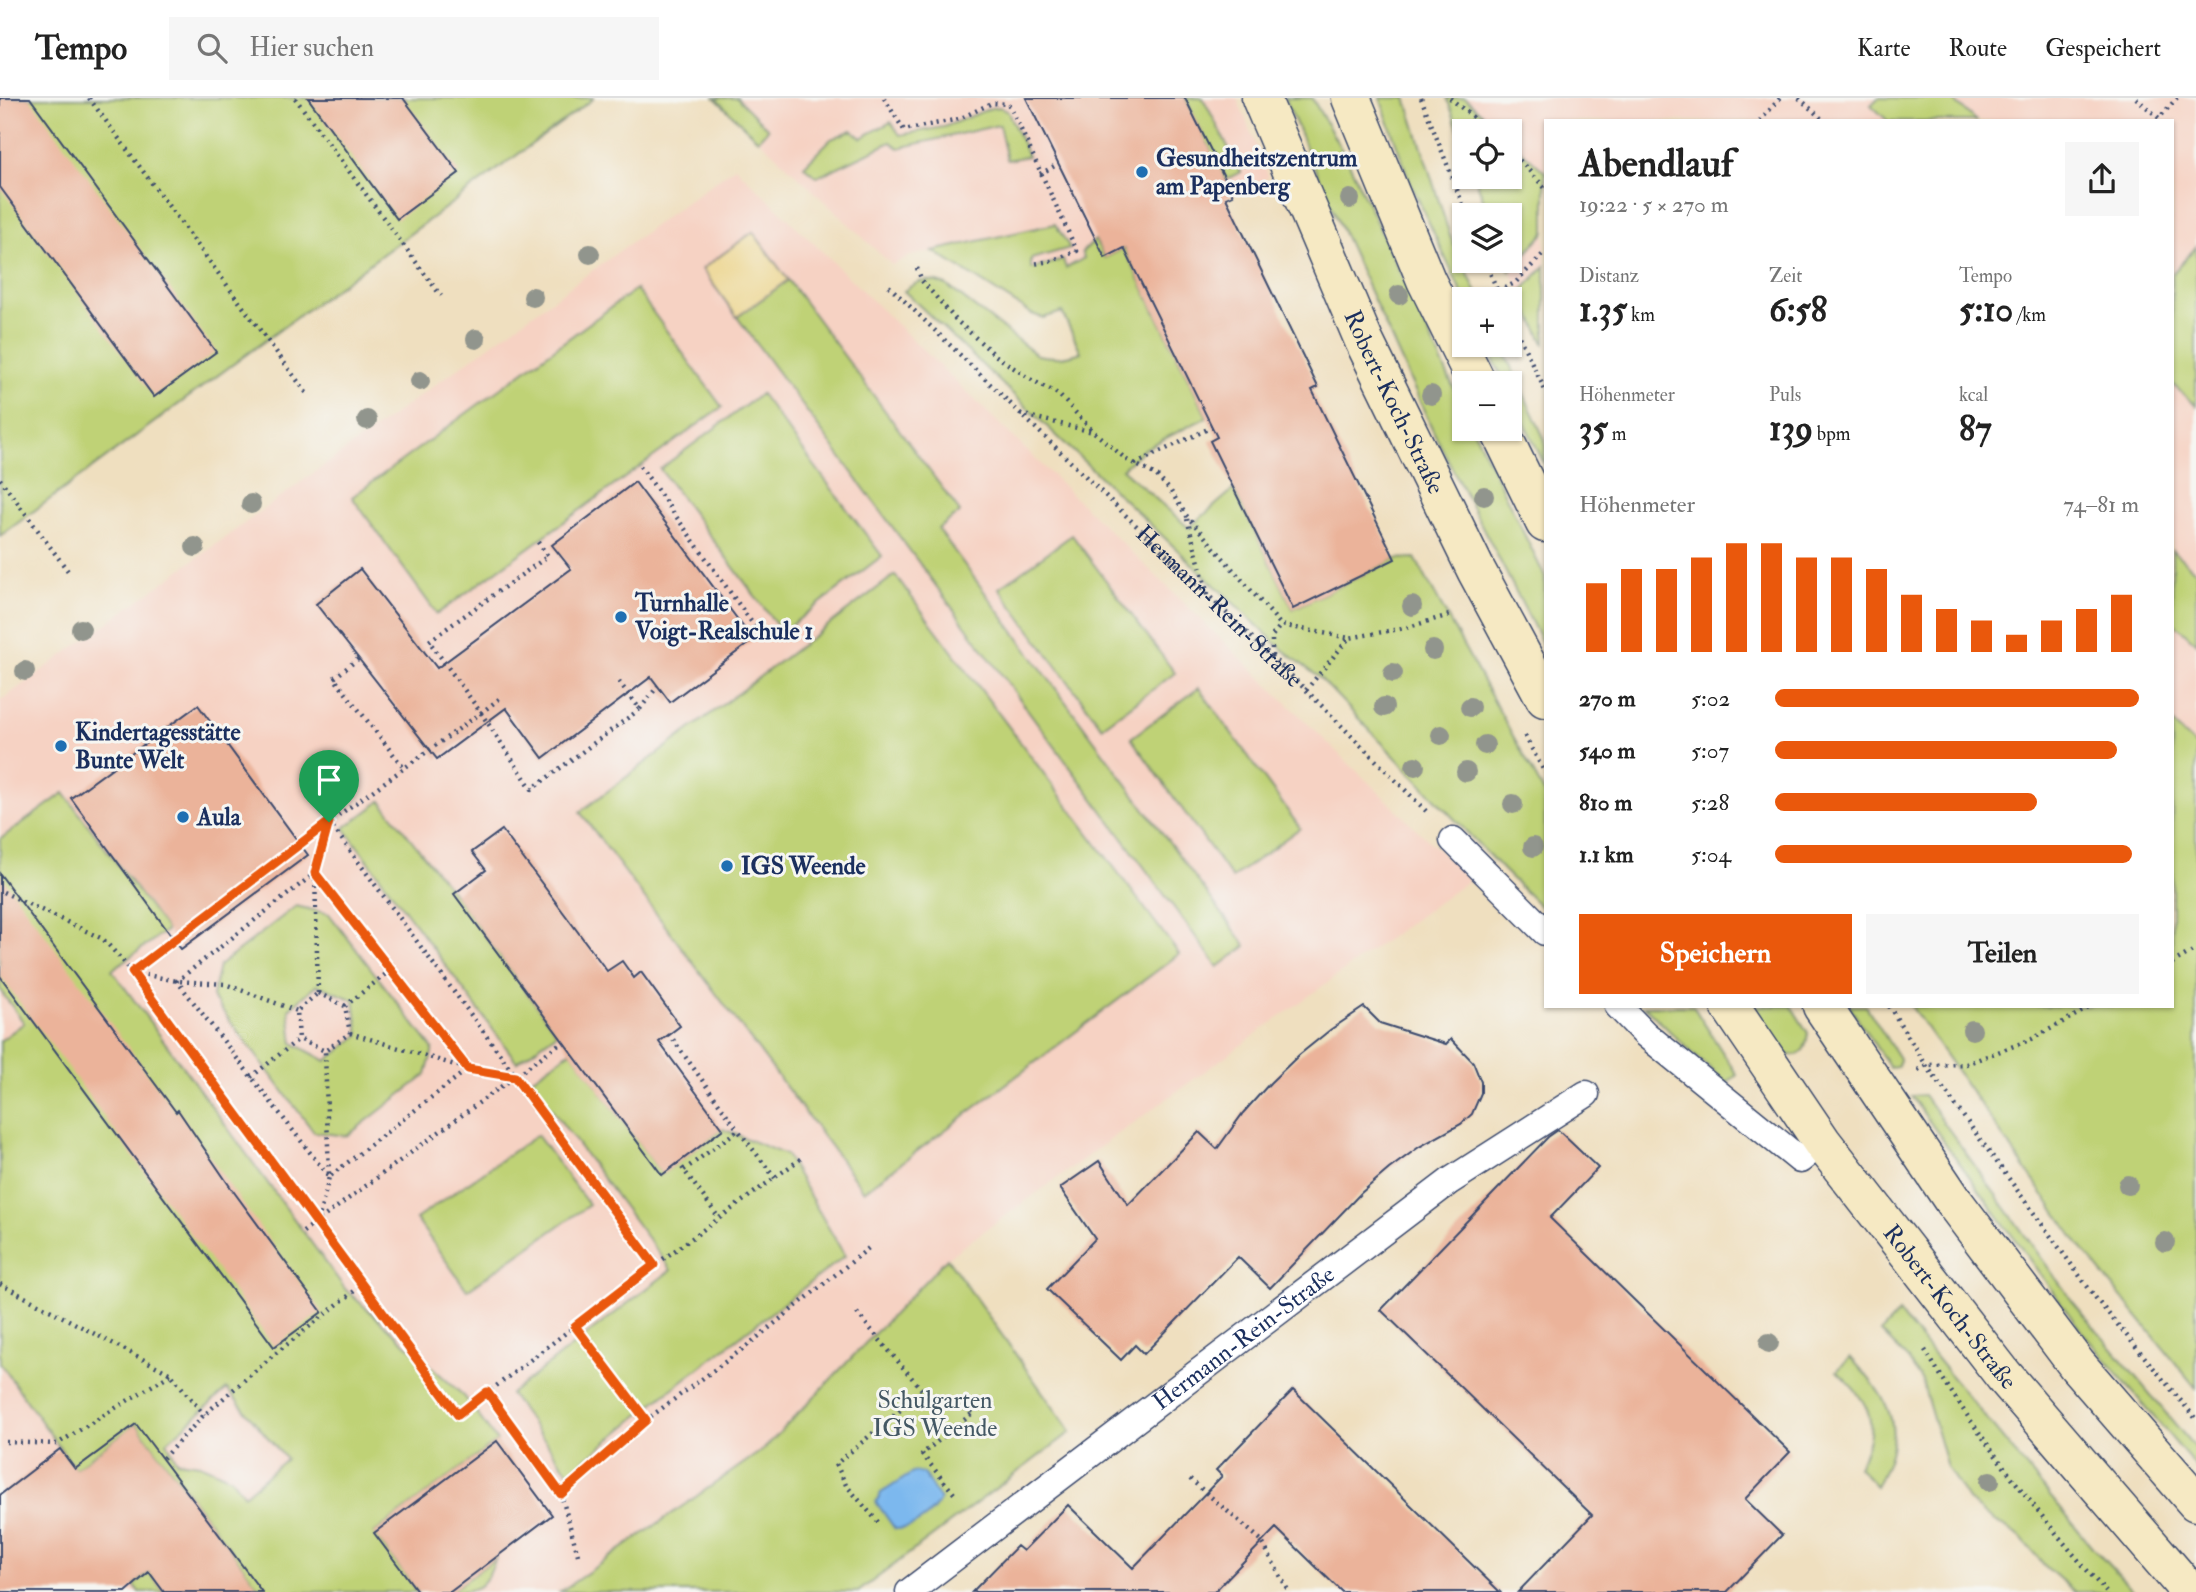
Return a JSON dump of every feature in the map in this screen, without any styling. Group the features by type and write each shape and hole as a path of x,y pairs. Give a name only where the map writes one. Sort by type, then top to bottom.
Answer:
{"street":[{"name":"Robert-Koch-Straße","path":"1261,98 1364,341 1476,570 1544,696"},
{"path":"1351,98 1426,280 1471,371"},
{"path":"1505,441 1544,521"},
{"name":"Robert-Koch-Straße","path":"1731,1008 1822,1142 2004,1376 2190,1592"},
{"path":"1823,1008 1978,1234 2077,1365 2196,1502"}],"lane":[{"path":"1453,840 1544,931"},
{"path":"1620,1008 1645,1034 1800,1160 1822,1142"},
{"name":"Hermann-Rein-Straße","path":"909,1592 1450,1181 1586,1094"}],"path":[{"path":"89,98 308,394"},
{"path":"295,98 441,296"},
{"path":"884,98 904,130 959,119 992,103 1008,104 1077,251 1051,261 1033,264"},
{"path":"1421,98 1462,203"},
{"path":"1450,98 1475,119"},
{"path":"1761,119 1780,98"},
{"path":"1799,98 1822,119"},
{"path":"2136,98 2158,118 2177,98"},
{"path":"1522,163 1544,187"},
{"path":"1040,174 1058,164"},
{"path":"1507,287 1515,283 1544,254"},
{"path":"917,268 922,281 966,329 995,355 1058,394 1094,432 1127,460 1156,475 1170,490 1186,515 1282,625 1349,638 1405,628 1457,613"},
{"name":"Hermann-Rein-Straße","path":"889,286 1306,690 1453,840"},
{"path":"1522,343 1544,388"},
{"path":"1020,413 1094,432"},
{"path":"1135,464 1212,427"},
{"path":"640,466 755,627"},
{"path":"0,479 68,571"},
{"path":"1186,515 1208,596"},
{"path":"537,541 548,556 429,641 532,789 640,709 658,687"},
{"path":"1272,657 1272,636 1282,625"},
{"path":"1306,690 1349,638"},
{"path":"358,659 334,678 404,768"},
{"path":"619,682 640,709"},
{"path":"132,972 329,822 499,699"},
{"path":"318,993 315,873 329,822"},
{"path":"329,822 654,1265"},
{"path":"315,873 468,1069"},
{"path":"177,981 315,873"},
{"path":"3,892 103,939 132,972 458,1415 654,1265 803,1157"},
{"path":"2174,962 2196,949"},
{"path":"345,1006 391,970"},
{"path":"132,972 177,981 225,984 297,1011"},
{"path":"177,981 329,1177"},
{"path":"318,993 345,1006"},
{"path":"297,1011 318,993"},
{"path":"345,1006 350,1033"},
{"path":"1890,1008 1926,1065 2098,1301 2196,1419"},
{"path":"1926,1065 1966,1064 2032,1038 2088,1008"},
{"path":"297,1011 299,1040"},
{"path":"350,1033 468,1069 515,1077"},
{"path":"326,1052 350,1033"},
{"path":"669,1034 775,1178"},
{"path":"251,1077 299,1040"},
{"path":"299,1040 326,1052"},
{"path":"303,1232 564,1041"},
{"path":"317,1222 329,1177 326,1052"},
{"path":"329,1177 468,1069"},
{"path":"684,1170 738,1130"},
{"path":"678,1162 719,1218"},
{"path":"561,1494 646,1420 744,1348 870,1247"},
{"path":"0,1284 172,1374 204,1415"},
{"path":"162,1459 204,1415 362,1285"},
{"path":"857,1313 923,1391 974,1412 922,1454 956,1496"},
{"path":"575,1326 646,1420"},
{"path":"6,1442 57,1444 172,1374"},
{"path":"878,1522 846,1485 836,1464 923,1391"},
{"path":"487,1392 561,1494 578,1555"},
{"path":"1190,1479 1261,1540 1289,1592"}],"shaded area":[{"path":"715,98 1237,98 1269,177 1050,285 1043,318 1019,307 933,251 910,256 892,265"},
{"path":"1447,98 2196,98 2196,1388 2079,1245 1912,1008 2174,1008 2174,119 1544,119 1544,343 1522,295 1522,287 1518,287 1512,273 1522,273 1522,203 1485,203 1479,189 1522,189 1522,119 1455,119"},
{"name":"IGS Weende","path":"735,167 1469,880 947,1258 1071,1432 858,1592 0,1592 0,701"}],"green space":[{"path":"0,98 593,98 593,99 0,536"},
{"path":"715,98 737,98 768,129 758,140"},
{"path":"1185,98 1203,98 1241,172 1225,180"},
{"path":"1285,98 1312,98 1348,161 1452,384 1452,441 1479,441 1544,575 1544,646 1436,437"},
{"path":"1380,98 1406,98 1452,240 1452,272 1410,182"},
{"path":"1447,98 1465,98 1488,119 1455,119"},
{"path":"1878,98 1951,98 1974,119 1886,119 1871,105"},
{"path":"1000,107 1008,112 1028,156 1007,160 999,125 899,148 891,142 817,177 804,166 831,139 852,130 861,138 891,122 900,135 944,127"},
{"path":"1522,151 1544,171 1544,233 1522,258 1522,203 1485,203 1479,189 1522,189"},
{"path":"1055,224 1070,248 1031,259 1031,269 1063,260 1066,268 1084,258 1082,252 1095,240 1105,258 1124,248 1207,417 1144,449 1122,469 1189,528 1234,489 1293,609 1395,559 1415,558 1544,792 1544,910 1321,679 1282,649 904,291 924,281 946,285 1037,355 1049,357 1081,352 1062,312 1043,318 1032,314 933,251"},
{"path":"2196,247 2196,406 2174,386 2174,272"},
{"path":"1544,267 1544,343 1522,297 1522,291"},
{"path":"1452,273 1468,273 1474,287 1459,287"},
{"path":"788,280 960,512 938,529 1246,946 1218,967 737,317"},
{"path":"636,289 722,407 437,614 352,497"},
{"path":"1492,357 1507,357 1513,371 1499,371"},
{"path":"1522,390 1544,438 1544,463 1522,418"},
{"path":"761,394 882,556 782,632 660,469"},
{"path":"1072,535 1175,673 1102,727 999,588"},
{"path":"2174,552 2196,572 2196,643 2174,623"},
{"path":"895,575 1179,954 864,1191 580,812"},
{"path":"1199,688 1300,828 1232,878 1131,738"},
{"path":"2174,725 2196,746 2196,1388 2079,1245 1912,1008 2174,1008"},
{"path":"64,793 167,930 112,970 346,1290 464,1396 497,1441 374,1533 418,1592 262,1592 136,1424 75,1469 0,1363 0,1041 24,1023 0,990 0,839","holes":["227,1389 286,1459 244,1495 231,1478 200,1464 177,1461 167,1442"]},
{"path":"381,801 557,1033 517,1062 344,828"},
{"path":"296,906 329,914 433,1049 426,1075 347,1136 314,1132 212,997 219,966","holes":["317,985 354,1000 359,1035 326,1061 293,1043 289,1009"]},
{"path":"1646,1008 1694,1008 1737,1075 1727,1083"},
{"path":"1752,1008 1792,1008 1808,1033 1801,1053 1780,1053"},
{"path":"1850,1008 1867,1008 1900,1060 1897,1067 1890,1068"},
{"path":"571,1051 662,1174 723,1129 786,1155 845,1256 656,1401 569,1473 510,1394 671,1270 530,1080"},
{"path":"1924,1095 2073,1302 2196,1449 2196,1467 2082,1332 1911,1096"},
{"path":"537,1135 589,1205 467,1290 416,1219"},
{"name":"Schulgarten IGS Weende","path":"947,1258 1071,1432 858,1592 560,1592 764,1449"},
{"path":"1899,1313 2093,1548 2134,1592 2075,1592 2046,1567 2020,1537 1988,1517 1968,1500 1947,1467 1922,1381 1906,1357 1881,1332"},
{"path":"1850,1357 1876,1387 1890,1417 1893,1432 1891,1448 1876,1486 1858,1467 1869,1438 1869,1415 1858,1394 1837,1371"},
{"path":"496,1558 489,1575 481,1585 469,1590 450,1592"},
{"path":"150,1573 164,1592 139,1592 134,1585"}],"sand":[{"path":"753,232 788,280 737,317 702,269"}],"water":[{"path":"914,1472 923,1473 940,1500 921,1520 908,1527 895,1529 876,1502 881,1493"}],"building":[{"path":"0,98 30,98 216,352 154,397 0,187"},
{"path":"308,98 403,98 459,173 397,219"},
{"path":"1026,98 1185,98 1233,195 1226,198 1318,387 1312,390 1395,559 1293,609 1210,441 1217,437 1124,248 1105,258"},
{"name":"Turnhalle Voigt-Realschule 1","path":"635,482 753,640 670,702 651,677 543,758 506,708 437,759 316,604 360,569 437,668 571,569 552,545"},
{"name":"Aula","path":"198,705 308,855 181,949 71,798"},
{"path":"502,830 607,971 622,961 634,978 641,972 680,1026 659,1042 723,1129 662,1175 454,894 486,870 472,852"},
{"path":"0,874 176,1112 178,1110 231,1188 322,1312 274,1347 0,976"},
{"path":"1364,1007 1380,1023 1446,1044 1451,1039 1473,1062 1481,1082 1481,1093 1472,1114 1461,1124 1419,1147 1361,1193 1270,1288 1238,1257 1144,1354 1135,1345 1121,1360 1047,1289 1095,1239 1060,1188 1099,1161 1128,1205 1199,1132 1217,1149 1243,1113 1270,1083 1299,1055"},
{"path":"1558,1130 1598,1168 1550,1218 1790,1452 1745,1499 1782,1535 1727,1592 1518,1592 1592,1515 1381,1310 1548,1137"},
{"path":"1293,1390 1500,1592 1342,1592 1276,1528 1214,1592 972,1592 1017,1546 1023,1551 1068,1505 1133,1568 1222,1476 1216,1470"},
{"path":"136,1424 262,1592 164,1592 149,1572 126,1592 0,1592 0,1495 60,1449 75,1469"},
{"path":"497,1441 552,1515 450,1592 418,1592 374,1533"}],"place":[{"name":"Gesundheitszentrum am Papenberg","path":"1142,172"},
{"name":"Turnhalle Voigt-Realschule 1","path":"621,617"},
{"name":"Kindertagesstätte Bunte Welt","path":"61,746"},
{"name":"Aula","path":"183,817"},
{"name":"IGS Weende","path":"727,866"}],"route":[{"path":"329,822 315,873 468,1069 515,1077 654,1265 575,1326 646,1420 561,1494 487,1392 458,1415 132,972 329,822"}]}
